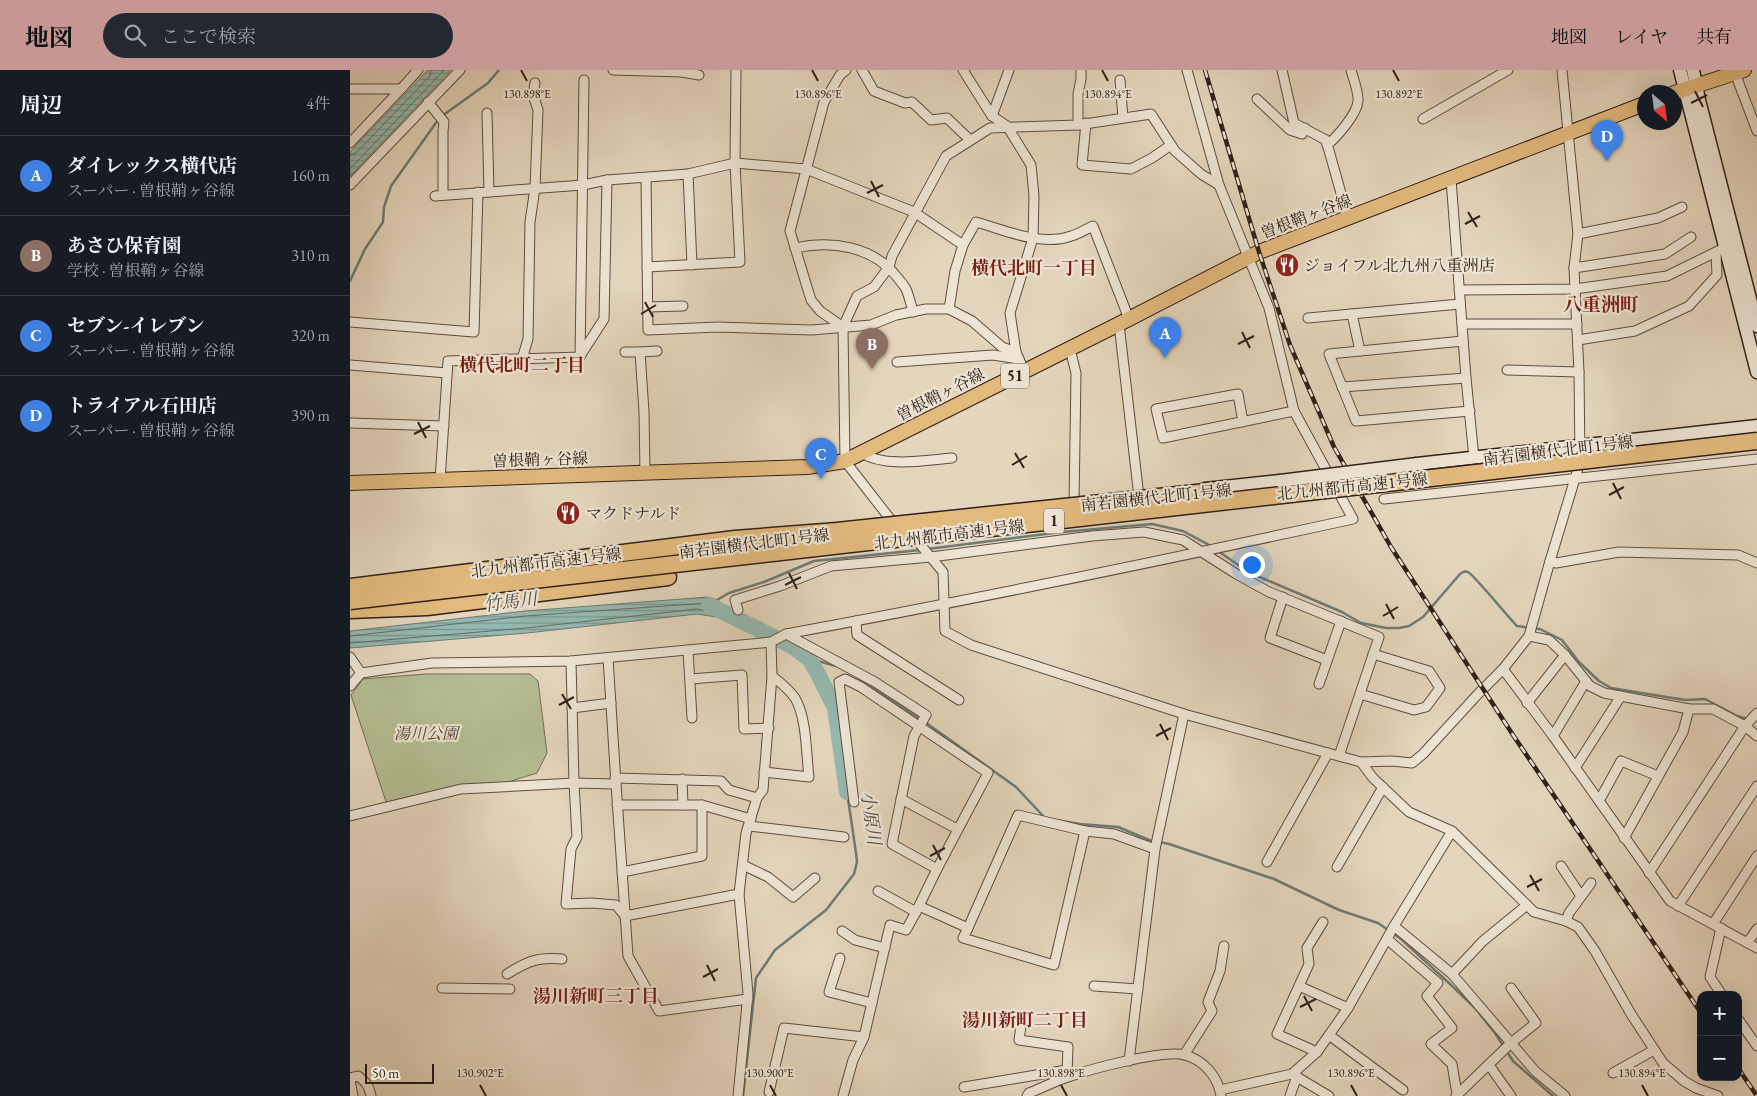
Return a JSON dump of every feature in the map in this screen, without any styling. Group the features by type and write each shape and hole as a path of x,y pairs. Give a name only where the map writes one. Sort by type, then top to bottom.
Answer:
{"highway":[{"name":"北九州都市高速1号線","path":"350,587 715,541 837,531 1280,484 1757,428"},
{"name":"北九州都市高速1号線","path":"350,601 816,550 1262,496 1757,442"},
{"path":"350,581 427,584 736,548 837,531"},
{"path":"350,609 427,607 668,577 816,550"}],"main road":[{"path":"1685,90 1740,72"},
{"name":"曽根鞘ヶ谷線","path":"350,483 807,467 846,461 1020,361 1070,349 1259,252 1637,107"}],"street":[{"path":"350,143 418,70"},
{"path":"350,185 460,70"},
{"path":"611,81 613,70 682,71 699,75"},
{"path":"647,267 740,262 735,163 736,70"},
{"path":"843,327 820,311 811,300 790,231 824,102 840,75 846,70"},
{"path":"862,70 874,90 905,103 912,102 931,120 947,118 970,140"},
{"path":"963,70 992,116 1007,126 1031,165 1034,196 1033,238 1010,313 1020,361"},
{"path":"992,116 1010,70"},
{"path":"1081,70 1078,94 1082,124 1082,165 1131,169 1171,145"},
{"path":"350,686 361,673 432,663 571,661 771,642 786,634 943,605 1354,519 1294,411 1269,308 1219,185 1188,70"},
{"path":"1282,70 1294,122 1326,140 1348,218"},
{"path":"1327,145 1335,139 1351,117 1358,101 1351,70"},
{"path":"1423,119 1508,70"},
{"path":"1219,185 1201,174 1175,151 1151,114 1082,124 990,128 946,156 914,212 892,256 889,267 874,287 858,296 843,327 846,461 891,520 918,540 943,572 945,631 971,645 1184,714 1361,762 1392,761 1412,763 1423,754 1478,694 1503,670 1529,636 1580,462 1579,372 1574,268 1578,234 1562,70"},
{"path":"1680,70 1720,250 1757,372"},
{"path":"1685,90 1693,70"},
{"path":"1740,72 1757,131"},
{"path":"580,357 584,80"},
{"path":"1120,80 1123,118"},
{"path":"522,359 528,339 530,222 535,188 538,110 533,95 535,83"},
{"path":"350,89 400,89"},
{"path":"1685,90 1699,100 1757,326"},
{"path":"1258,99 1290,130 1302,134 1305,128"},
{"path":"428,102 444,122 439,195 583,185 607,180 688,174 735,163 806,168 914,212 964,246"},
{"path":"487,113 489,192"},
{"path":"688,174 692,265"},
{"path":"646,178 648,330 718,327 812,330 871,325 896,315 926,309 949,310 972,321 1002,348 1020,361"},
{"path":"1451,179 1474,458"},
{"path":"580,357 604,319 607,180"},
{"path":"350,322 474,332 478,192"},
{"path":"1578,234 1658,218 1682,207"},
{"path":"949,310 955,271 964,246 976,222 1033,238 1048,239 1070,237 1093,226 1124,322 1139,497"},
{"path":"1574,268 1664,254 1691,237"},
{"path":"795,248 813,244 843,246 870,254 889,267 906,288 913,312"},
{"path":"1459,290 1575,289 1667,276 1720,250"},
{"path":"1578,340 1635,331 1689,306 1717,275 1720,250"},
{"path":"1308,318 1460,304"},
{"path":"648,308 683,306"},
{"path":"1352,314 1360,351"},
{"path":"1462,324 1577,324"},
{"path":"1463,341 1329,354 1356,421 1470,411"},
{"path":"1070,349 1076,373 1074,504"},
{"path":"625,352 657,351"},
{"path":"640,352 644,412 645,473"},
{"path":"897,362 993,355 1020,361"},
{"path":"440,480 448,362 580,357"},
{"path":"350,365 447,373"},
{"path":"1507,370 1579,372"},
{"path":"1342,387 1466,378"},
{"path":"1244,422 1238,394 1156,409 1163,438 1244,422 1294,411"},
{"path":"350,423 444,426"},
{"name":"南若園横代北町1号線","path":"350,581 576,551 1074,504 1581,445 1757,428"},
{"name":"南若園横代北町1号線","path":"350,609 918,540 1299,498 1580,462 1757,442"},
{"path":"862,453 870,458 893,462 952,458"},
{"path":"1384,499 1757,459"},
{"path":"738,610 735,600 780,586 831,566 931,557 1092,536 1144,532 1183,540 1238,575 1283,598 1379,637 1339,756"},
{"path":"1550,561 1556,563 1619,552 1738,554 1757,563"},
{"path":"1283,598 1270,638 1327,660"},
{"path":"856,621 857,635 959,700"},
{"path":"1318,684 1341,621"},
{"path":"786,634 875,682 926,715 914,736 892,844 937,869"},
{"path":"1529,636 1549,640 1565,655 1590,686 1604,693 1689,709 1713,709 1751,719"},
{"path":"738,1096 748,999 739,894 746,833 756,798 764,790 772,676 771,642"},
{"path":"688,650 692,718"},
{"path":"1360,694 1414,710 1426,707 1440,688 1429,671 1374,654"},
{"path":"1527,703 1565,655"},
{"path":"350,657 361,673"},
{"path":"608,658 628,956 659,1012 748,999"},
{"path":"571,661 577,837 571,849 566,904 616,905 625,916"},
{"path":"1503,670 1553,736 1670,901 1757,948"},
{"path":"690,679 742,676 744,729 768,728"},
{"path":"764,772 809,777 803,722 796,699 784,684 772,676"},
{"path":"843,1096 853,1060 864,1037 890,925 906,930 957,829 988,773 868,692 844,679 839,682 854,802"},
{"path":"1553,736 1586,681"},
{"path":"868,692 875,682"},
{"path":"1575,768 1621,696"},
{"path":"572,708 610,703"},
{"path":"1624,838 1683,732 1689,709"},
{"path":"1129,1061 1155,849 1184,714"},
{"path":"1751,719 1757,736"},
{"path":"1649,873 1751,719"},
{"path":"1266,862 1328,753"},
{"path":"1598,801 1621,761 1658,776"},
{"path":"1361,762 1383,788 1409,812 1452,831 1534,912 1566,921 1578,927 1595,951 1631,1014 1663,1063 1684,1081 1696,1088 1718,1096"},
{"path":"350,816 461,789 616,781 682,779 721,781 729,790 756,798"},
{"path":"682,779 682,805"},
{"path":"1678,906 1757,786"},
{"path":"1337,866 1383,788"},
{"path":"901,799 957,829"},
{"path":"617,805 702,805 750,822 844,837"},
{"path":"622,872 702,856 702,805"},
{"path":"1085,831 1054,965 963,938 1018,815 1085,831 1114,834 1155,849"},
{"path":"964,1086 1067,1074 1168,1053 1184,1055 1210,1070 1220,1093 1294,1075 1317,1052 1348,1008 1394,926 1452,831"},
{"path":"1719,991 1710,977 1717,926 1757,856"},
{"path":"743,865 768,877 793,897 815,878"},
{"path":"1560,866 1581,896"},
{"path":"1566,921 1568,913 1591,883"},
{"path":"878,891 917,909 968,928"},
{"path":"625,916 739,894"},
{"path":"1452,974 1483,941 1527,905"},
{"path":"1317,1052 1277,1034 1309,964 1307,948 1322,922"},
{"path":"1394,926 1452,974 1535,1071 1565,1096"},
{"path":"1748,942 1757,929"},
{"path":"842,931 856,940 885,948"},
{"path":"1387,939 1438,983 1427,996 1452,1028 1431,1044 1452,1064 1456,1095"},
{"path":"1184,1055 1212,1011 1208,1002 1220,971 1224,946"},
{"path":"507,974 526,962 544,958 562,960"},
{"path":"840,958 829,992 872,1003"},
{"path":"1094,986 1138,988"},
{"path":"1298,986 1348,1008"},
{"path":"442,988 510,989"},
{"path":"1456,1095 1511,1043 1536,1023 1511,988"},
{"path":"1742,1025 1757,1046"},
{"path":"1021,1026 1019,1040 1068,1047 1067,1074"},
{"path":"769,1092 784,1028 864,1037"},
{"path":"1329,1035 1402,1090"},
{"path":"1613,1073 1654,1050"},
{"path":"1489,1065 1512,1096"},
{"path":"1027,1096 1029,1093 1067,1074"},
{"path":"1290,1096 1294,1075"},
{"path":"1294,1075 1329,1096"},
{"path":"353,1096 350,1079 358,1076 365,1081 370,1089 371,1096"}],"green space":[{"name":"湯川公園","path":"426,674 530,674 538,681 547,753 537,773 502,784 465,785 386,802 351,695 363,679"}],"water":[{"path":"428,70 451,70 350,176 350,152"},
{"path":"708,597 718,600 727,614 723,618 697,614 527,633 350,648 350,631 525,611"}],"waterway":[{"path":"442,116 488,83 499,70"},
{"path":"350,281 365,249 383,222 384,207 391,186 438,120"},
{"path":"928,549 1062,532 1152,524 1183,531 1211,546"},
{"path":"717,600 729,593 764,582 814,561 920,550"},
{"path":"1218,551 1247,571 1262,578 1342,612 1361,623 1386,628 1409,626 1423,617 1460,574 1468,572 1517,626 1540,629 1562,640 1579,662 1599,681 1611,688 1685,700 1705,699 1737,716 1748,719"},
{"name":"小原川","path":"709,605 792,646 810,660 835,708 847,792"},
{"path":"807,658 836,666"},
{"path":"854,675 920,719"},
{"path":"925,722 1016,787 1045,818"},
{"name":"小原川","path":"743,1096 756,978 775,950 826,910 854,874 857,862 847,792"},
{"path":"1056,820 1118,827 1154,842"},
{"path":"1160,842 1274,879 1339,910 1378,923 1401,939 1475,1008 1495,1033 1513,1061 1553,1096"}],"railway":[{"path":"1205,70 1259,252 1290,345 1334,447 1391,547 1513,735 1697,1007"},
{"path":"1742,1074 1757,1096"}],"place":[{"name":"トライアル石田店","path":"1607,161"},
{"name":"ジョイフル北九州八重洲店","path":"1287,265"},
{"name":"ダイレックス横代店","path":"1165,358"},
{"name":"あさひ保育園","path":"872,369"},
{"name":"セブン-イレブン","path":"821,479"},
{"name":"マクドナルド","path":"568,513"}],"district":[{"name":"横代北町一丁目","path":"1034,268"},
{"name":"八重洲町","path":"1601,304"},
{"name":"横代北町二丁目","path":"522,365"},
{"name":"湯川新町三丁目","path":"596,996"},
{"name":"湯川新町二丁目","path":"1025,1020"}],"water label":[{"name":"竹馬川","path":"510,602"}]}
